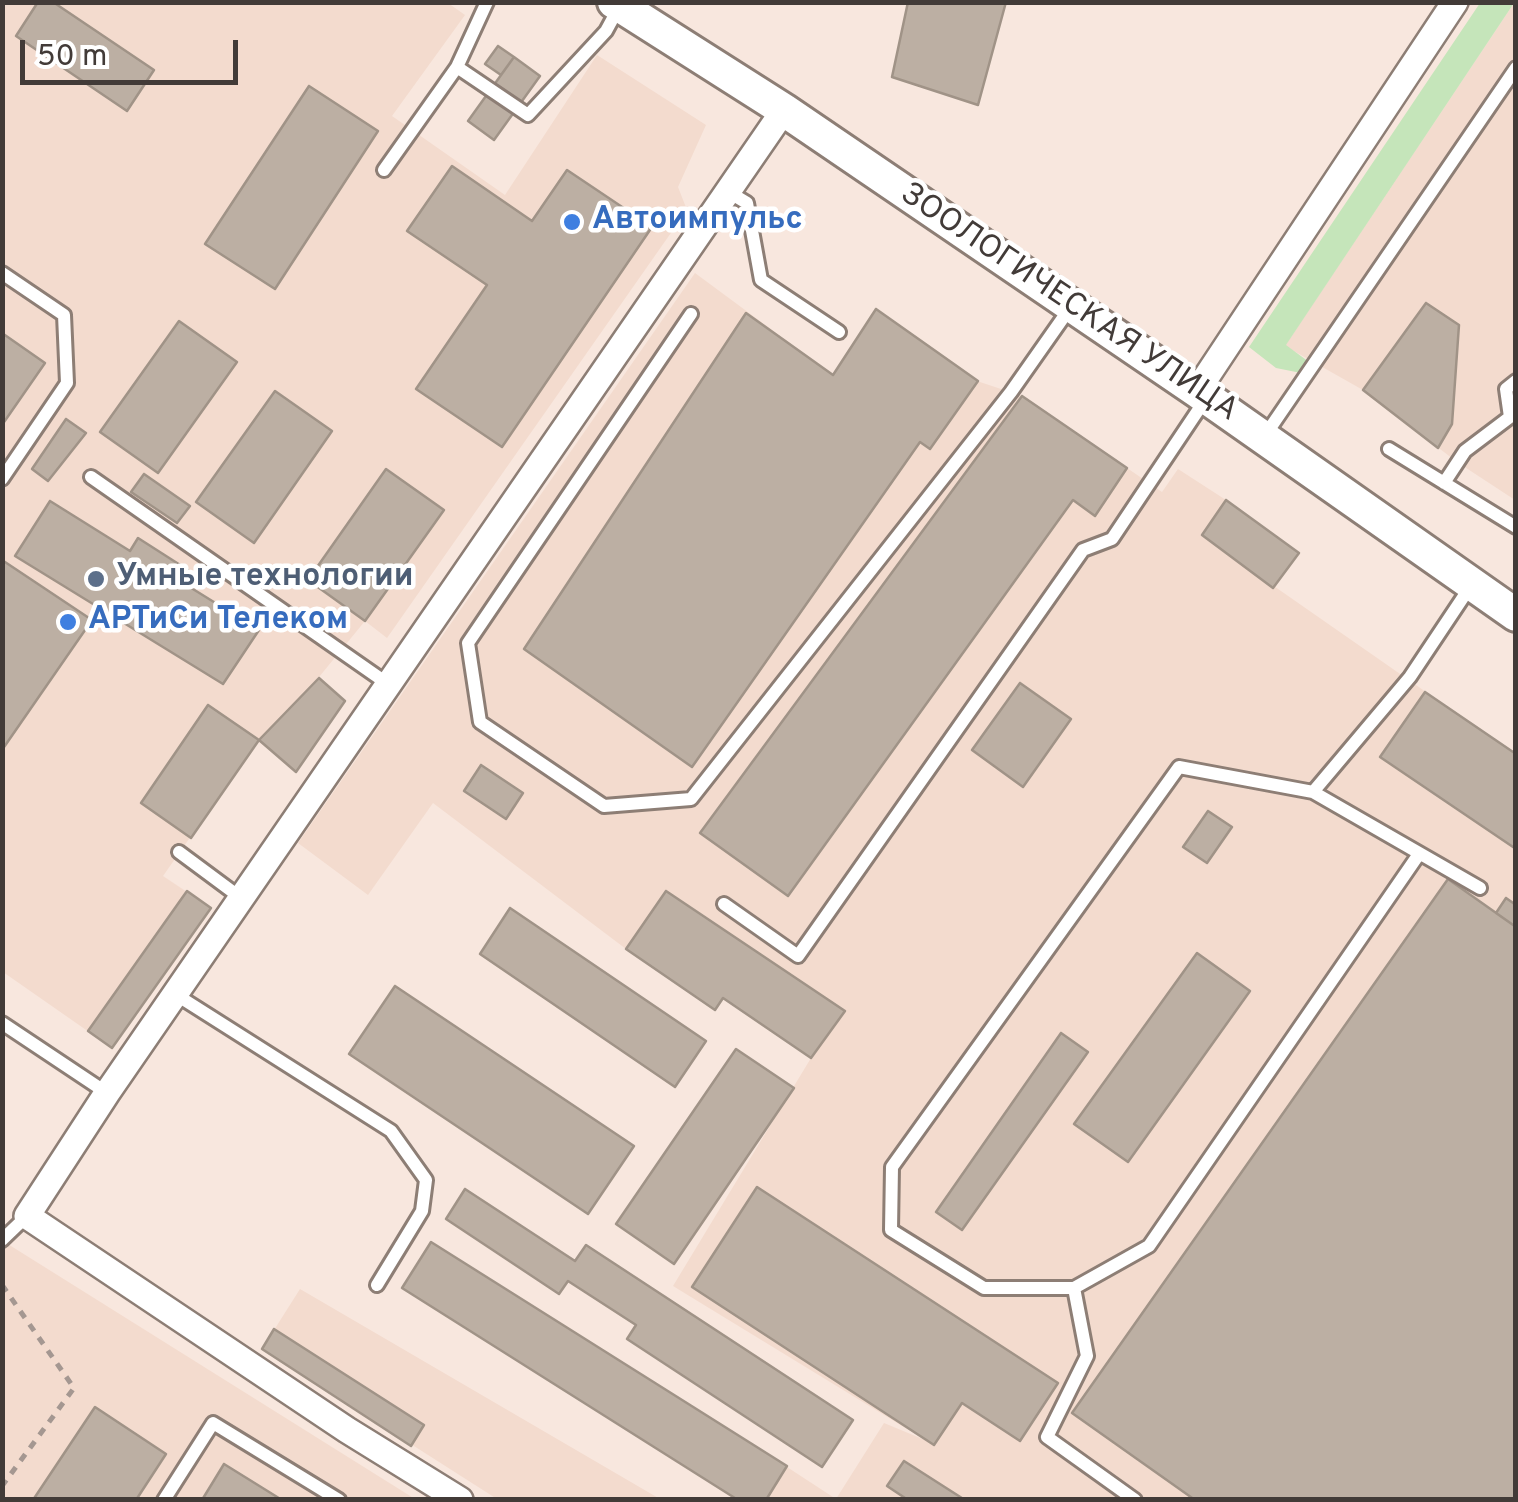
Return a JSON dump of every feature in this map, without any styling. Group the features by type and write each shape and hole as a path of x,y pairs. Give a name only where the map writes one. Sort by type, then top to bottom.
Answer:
{"street":[{"path":"1202,395 1455,2"},
{"name":"ЗООЛОГИЧЕСКАЯ УЛИЦА","path":"616,4 784,110 1472,584 1510,603"},
{"path":"460,1500 347,1430 27,1216 107,1093 784,110"}],"lane":[{"path":"384,170 457,67 487,2"},
{"path":"457,67 528,116 606,30 616,4"},
{"path":"1264,438 1516,68"},
{"path":"727,191 747,203 762,280 838,332"},
{"path":"2,273 64,315 67,383 2,479"},
{"path":"691,314 468,644 480,722 604,806 691,799 1010,392 1072,306"},
{"path":"1444,483 1465,451 1510,417 1506,389 1516,381"},
{"path":"724,904 798,956 1083,550 1112,539 1202,395"},
{"path":"1389,449 1516,527"},
{"path":"92,476 388,684"},
{"path":"1313,792 1410,677 1472,584"},
{"path":"1419,854 1149,1246 1074,1288 984,1288 891,1230 892,1167 1178,767 1313,792 1480,888"},
{"path":"179,852 241,898"},
{"path":"175,994 392,1131 426,1180 422,1211 377,1284"},
{"path":"3,1024 107,1093"},
{"path":"2,1240 27,1216"},
{"path":"1074,1288 1087,1356 1047,1438 1135,1500"},
{"path":"164,1500 213,1423 338,1500"}],"path":[{"path":"2,1285 74,1388 2,1486"}],"shaded area":[{"path":"2,3 448,3 465,15 392,116 505,195 597,55 706,125 678,187 687,210 387,638 365,621 319,677 345,701 296,772 258,741 163,876 211,908 112,1048 3,972"},
{"path":"1514,3 1515,500 1457,462 1363,390 1285,346"},
{"path":"695,273 833,375 876,309 977,381 1022,396 1162,492 1178,469 1226,500 1202,536 1515,754 1515,1499 836,1499 884,1423 925,1440 673,1286 811,1058 724,999 715,1010 626,949 433,803 368,895 298,843"},
{"path":"3,1241 415,1499 3,1499"},
{"path":"300,1289 660,1499 497,1499 262,1349"},
{"path":"787,1467 836,1499 766,1499"}],"green space":[{"path":"1480,3 1514,3 1286,345 1309,362 1301,373 1276,368 1249,347"}],"building":[{"path":"38,2 53,2 154,70 127,111 16,36"},
{"path":"908,2 1006,2 978,105 892,77"},
{"path":"498,46 514,57 501,75 485,64"},
{"path":"514,57 540,76 494,140 468,121"},
{"path":"309,86 378,131 275,289 205,244"},
{"path":"452,166 532,221 567,170 652,227 502,447 416,389 487,285 407,231"},
{"path":"1426,303 1459,325 1452,424 1438,448 1363,390"},
{"path":"876,309 978,381 930,449 920,442 692,767 524,649 746,313 833,375"},
{"path":"179,321 237,362 158,473 100,432"},
{"path":"2,333 45,363 2,425"},
{"path":"275,391 332,431 254,543 196,502"},
{"path":"1022,396 1127,468 1095,516 1073,500 788,896 700,833"},
{"path":"66,419 86,433 48,481 32,469"},
{"path":"386,469 444,510 365,621 308,580"},
{"path":"144,474 190,506 177,523 131,492"},
{"path":"1226,500 1299,553 1273,588 1202,535"},
{"path":"50,501 130,551 138,538 188,570 180,581 259,630 223,684 15,556"},
{"path":"2,560 92,620 2,750"},
{"path":"319,678 345,701 296,772 259,740"},
{"path":"1020,683 1071,719 1023,787 972,750"},
{"path":"1425,692 1516,754 1516,849 1380,757"},
{"path":"208,705 259,740 191,838 141,803"},
{"path":"481,765 523,793 506,819 464,791"},
{"path":"1208,811 1232,827 1207,863 1183,847"},
{"path":"1448,879 1516,927 1516,1500 1195,1500 1072,1413"},
{"path":"187,891 211,908 112,1048 88,1031"},
{"path":"666,891 845,1011 811,1058 723,998 715,1010 626,949"},
{"path":"1506,898 1516,905 1516,927 1496,913"},
{"path":"510,908 706,1041 675,1087 480,954"},
{"path":"1197,953 1250,991 1128,1162 1074,1124"},
{"path":"395,986 634,1146 588,1214 349,1054"},
{"path":"1061,1033 1088,1052 962,1230 936,1212"},
{"path":"736,1049 794,1088 674,1264 616,1224"},
{"path":"757,1187 1058,1383 1020,1441 962,1403 934,1445 692,1287"},
{"path":"465,1189 575,1261 586,1245 853,1420 822,1467 627,1339 636,1325 568,1281 559,1294 446,1219"},
{"path":"431,1242 787,1466 766,1500 738,1500 402,1288"},
{"path":"274,1329 424,1425 411,1446 262,1349"},
{"path":"95,1407 166,1454 136,1500 33,1500"},
{"path":"904,1461 965,1500 908,1500 887,1486"},
{"path":"224,1464 282,1500 202,1500"}],"place":[{"name":"Автоимпульс","path":"572,222"},
{"name":"Умные технологии","path":"96,579"},
{"name":"АРТиСи Телеком","path":"68,622"}]}
